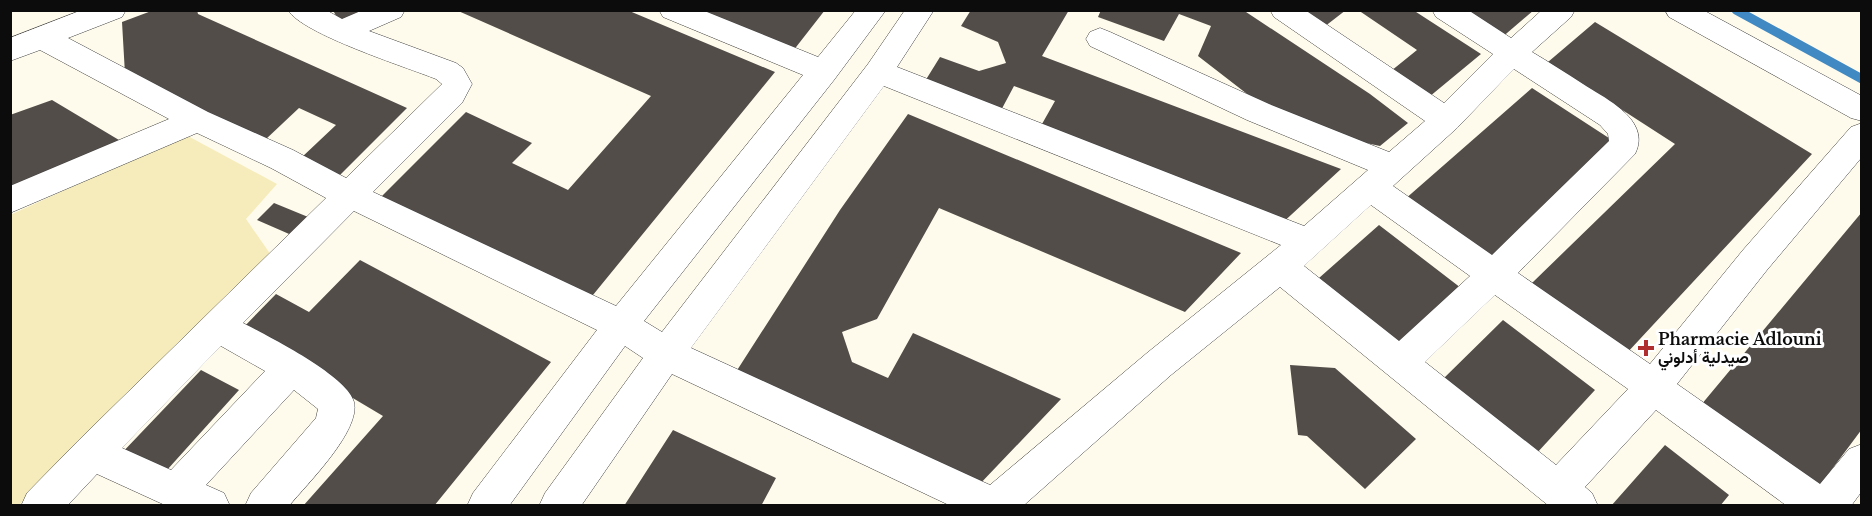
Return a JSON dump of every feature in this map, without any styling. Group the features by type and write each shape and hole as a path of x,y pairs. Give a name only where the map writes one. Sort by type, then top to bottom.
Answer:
{"street":[{"path":"10,50 112,10"},
{"path":"40,506 217,326 451,95 457,84 453,76 446,71 341,31 302,10"},
{"path":"341,31 391,10"},
{"path":"673,10 824,72"},
{"path":"486,506 621,325 872,10"},
{"path":"558,506 666,354 878,72 920,10"},
{"path":"1284,10 1446,120"},
{"path":"1401,362 1538,233 1624,145 1625,138 1621,128 1611,117 1446,10"},
{"path":"43,38 197,120 282,159 350,195 621,325 666,354 994,506 1159,364 1280,267 1306,241 1446,120 1512,54 1561,10"},
{"path":"1680,10 1862,110"},
{"path":"1100,39 1258,112 1381,177 1492,275 1654,386 1819,506"},
{"path":"878,72 1306,241"},
{"path":"10,200 197,120"},
{"path":"1280,267 1569,497 1755,260 1862,135"},
{"path":"217,326 290,369 331,397 337,404 337,414 333,424 322,440 264,506"},
{"path":"176,491 290,369"},
{"path":"91,453 211,506"},
{"path":"1827,506 1862,461"}],"sand":[{"path":"186,135 277,184 246,219 271,255 18,506 10,505 10,215"}],"building":[{"path":"154,10 197,10 198,14 407,108 339,176 301,158 336,125 299,108 265,140 125,74 122,22"},
{"path":"333,10 374,10 340,24"},
{"path":"456,10 627,10 775,72 584,306 377,201 466,112 532,143 512,163 568,190 651,96"},
{"path":"690,10 825,10 793,51"},
{"path":"971,10 1069,10 1042,56 1341,169 1279,226 1038,131 1055,101 1014,86 998,116 922,86 940,57 979,71 1006,63 998,42 961,26"},
{"path":"1101,10 1243,10 1370,94 1408,123 1380,146 1324,134 1282,121 1198,56 1211,26 1179,14 1164,41 1098,17"},
{"path":"1300,10 1346,10 1324,27"},
{"path":"1358,10 1413,10 1481,54 1429,97 1391,71 1417,50"},
{"path":"1456,10 1534,10 1500,39"},
{"path":"1595,22 1812,154 1626,354 1532,283 1675,144 1548,62"},
{"path":"1532,88 1615,142 1488,263 1404,200"},
{"path":"52,100 124,143 10,187 10,115"},
{"path":"908,114 1241,253 1185,312 939,208 877,319 842,332 852,362 888,378 913,333 1061,399 977,487 734,375 840,210"},
{"path":"274,203 313,219 296,237 257,220"},
{"path":"1862,212 1862,429 1812,496 1696,411"},
{"path":"1379,225 1461,288 1401,345 1319,278"},
{"path":"360,260 551,362 434,506 303,506 383,416 240,331 276,294 309,312"},
{"path":"1503,320 1595,390 1536,454 1443,379"},
{"path":"1290,365 1335,368 1416,439 1365,489 1307,436 1298,435"},
{"path":"201,370 239,390 158,480 118,457"},
{"path":"673,430 776,478 761,506 624,506"},
{"path":"1665,445 1729,495 1720,506 1611,506"}],"waterway":[{"path":"1736,10 1862,79"}],"place":[{"name":"Pharmacie Adlouni صيدلية أدلوني","path":"1646,348"}]}
